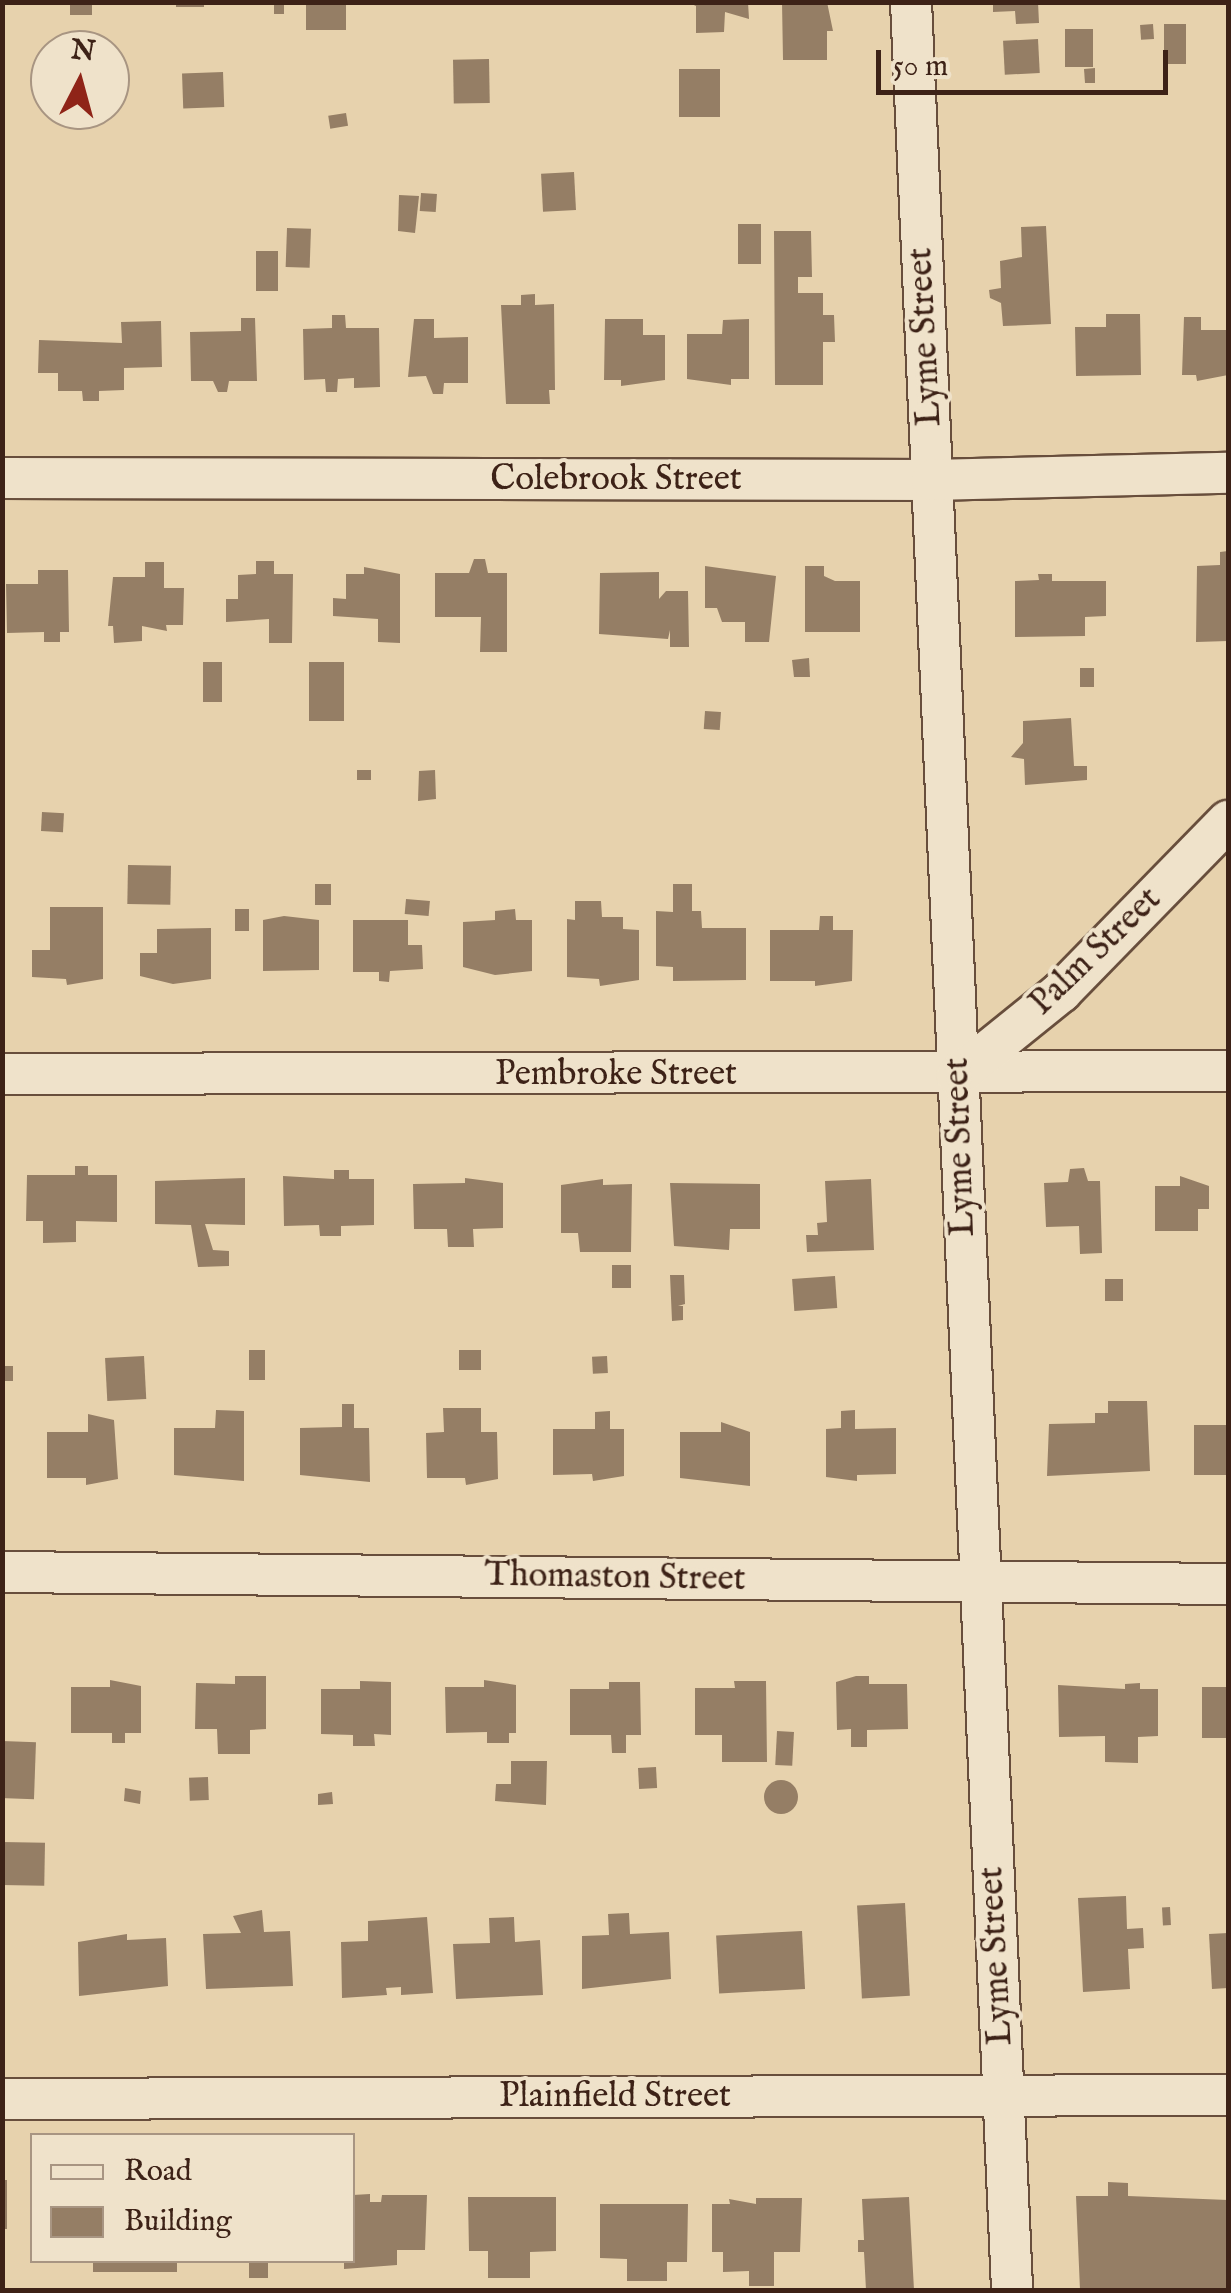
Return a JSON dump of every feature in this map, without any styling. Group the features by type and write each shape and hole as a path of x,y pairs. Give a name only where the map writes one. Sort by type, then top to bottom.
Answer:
{"street":[{"name":"Lyme Street","path":"912,2 1012,2290"},
{"name":"Colebrook Street","path":"2,478 932,480 1228,473"},
{"name":"Palm Street","path":"958,1076 1060,992 1228,822"},
{"name":"Pembroke Street","path":"2,1074 958,1076 1228,1070"},
{"name":"Thomaston Street","path":"2,1572 1228,1584"},
{"name":"Plainfield Street","path":"2,2099 1228,2095"}],"building":[{"path":"70,2 92,2 92,15 70,15"},
{"path":"176,2 204,2 204,7 176,7"},
{"path":"274,2 284,2 284,14 274,14"},
{"path":"306,2 346,2 346,30 306,30"},
{"path":"687,2 748,2 749,19 725,12 724,32 696,33 696,6"},
{"path":"782,2 827,2 833,31 827,31 827,60 783,60"},
{"path":"993,2 1038,2 1039,23 1016,24 1015,11 993,12"},
{"path":"1153,24 1154,39 1141,40 1140,25"},
{"path":"1164,24 1186,24 1186,64 1164,64"},
{"path":"1065,29 1093,29 1093,67 1065,67"},
{"path":"1038,39 1040,73 1005,75 1003,41"},
{"path":"489,59 490,103 454,104 453,60"},
{"path":"1095,68 1095,83 1085,83 1084,69"},
{"path":"679,69 720,69 720,117 679,117"},
{"path":"223,72 224,107 183,108 182,73"},
{"path":"346,113 348,126 330,129 328,116"},
{"path":"574,172 576,210 543,212 541,174"},
{"path":"421,193 437,194 436,212 420,211"},
{"path":"399,195 419,196 415,233 398,231"},
{"path":"738,224 761,224 761,264 738,264"},
{"path":"1046,226 1051,324 1003,326 1001,303 990,298 989,290 1001,288 1000,261 1022,257 1021,227"},
{"path":"287,228 311,229 310,268 286,267"},
{"path":"774,231 811,231 812,277 798,277 798,293 823,293 823,315 834,315 835,342 823,342 823,385 775,385"},
{"path":"256,251 278,251 278,291 256,291"},
{"path":"535,294 535,305 554,304 555,390 549,390 550,404 506,404 501,305 521,305 521,295"},
{"path":"1106,314 1140,314 1141,375 1076,376 1075,327 1106,327"},
{"path":"332,315 345,315 346,328 379,328 380,387 354,388 354,378 338,379 337,392 326,392 325,379 304,380 303,329 332,328"},
{"path":"1184,317 1201,317 1201,330 1228,330 1228,375 1197,381 1196,375 1182,375"},
{"path":"241,318 255,318 257,381 229,381 227,392 218,392 213,381 191,381 190,332 241,331"},
{"path":"414,319 434,319 434,338 468,337 468,383 444,383 443,394 433,394 426,376 408,377"},
{"path":"605,319 643,319 643,335 665,335 665,380 621,386 621,380 604,380"},
{"path":"749,319 749,379 731,379 731,385 687,379 687,334 722,334 723,320"},
{"path":"161,321 162,367 124,368 124,390 99,391 99,401 83,401 82,391 58,391 58,373 38,373 39,340 122,343 121,322"},
{"path":"1228,551 1228,641 1196,642 1197,566 1220,565 1220,552"},
{"path":"474,559 485,559 488,573 507,573 507,652 480,652 481,617 435,617 435,573 469,573"},
{"path":"256,561 274,561 274,574 293,574 292,643 269,643 269,619 226,622 226,599 238,599 238,575 256,574"},
{"path":"145,562 164,562 164,588 184,588 183,625 166,625 167,631 142,626 142,641 114,643 113,626 108,626 113,577 145,577"},
{"path":"705,566 776,576 769,642 745,642 745,622 722,622 717,608 705,608"},
{"path":"805,566 824,566 824,576 835,581 860,581 860,632 805,632"},
{"path":"364,567 400,574 400,643 378,642 378,619 333,616 333,598 346,599 346,574 364,574"},
{"path":"38,570 68,570 69,632 60,632 60,642 44,642 44,632 7,633 6,584 38,584"},
{"path":"659,572 659,599 666,591 688,591 689,647 670,647 670,630 668,639 599,634 600,573"},
{"path":"1038,574 1052,574 1052,581 1106,581 1106,616 1085,617 1085,636 1015,637 1015,581 1039,580"},
{"path":"809,658 810,677 794,677 792,660"},
{"path":"203,662 222,662 222,702 203,702"},
{"path":"309,662 344,662 344,721 309,721"},
{"path":"1080,668 1094,668 1094,687 1080,687"},
{"path":"705,711 721,712 720,730 704,729"},
{"path":"1071,718 1074,766 1087,766 1087,780 1025,785 1024,759 1011,757 1023,743 1023,721"},
{"path":"357,770 371,770 371,780 357,780"},
{"path":"435,770 436,799 418,801 419,771"},
{"path":"42,812 64,813 63,832 41,831"},
{"path":"128,865 171,866 170,905 127,904"},
{"path":"315,884 331,884 331,905 315,905"},
{"path":"673,884 692,884 692,911 701,911 702,928 746,928 746,980 673,981 673,967 656,966 656,911 673,912"},
{"path":"406,899 430,901 429,916 405,914"},
{"path":"575,901 601,901 602,917 623,917 623,929 639,930 639,980 600,986 599,979 567,977 567,919 575,920"},
{"path":"50,907 103,907 103,979 67,985 66,979 32,977 32,950 50,950"},
{"path":"235,909 249,909 249,931 235,931"},
{"path":"515,909 516,920 532,920 532,971 495,975 463,967 463,922 495,920 495,911"},
{"path":"284,916 319,920 319,970 263,971 263,920"},
{"path":"820,916 833,916 833,930 853,930 852,981 815,986 815,981 770,981 770,930 819,930"},
{"path":"353,920 408,920 408,945 422,945 423,969 390,971 389,982 379,981 379,972 353,972"},
{"path":"211,928 211,979 173,984 140,976 140,953 157,953 157,929"},
{"path":"75,1166 88,1166 88,1175 117,1175 117,1222 76,1221 76,1242 43,1243 43,1221 26,1221 27,1175 75,1175"},
{"path":"1084,1168 1088,1181 1100,1181 1102,1253 1080,1254 1079,1226 1046,1227 1044,1183 1068,1182 1070,1169"},
{"path":"334,1170 349,1170 349,1179 374,1179 374,1225 341,1226 341,1236 320,1236 319,1225 284,1226 283,1176 334,1179"},
{"path":"1180,1176 1209,1186 1209,1209 1198,1209 1198,1231 1155,1231 1155,1186 1180,1186"},
{"path":"245,1178 245,1225 205,1224 213,1250 229,1251 229,1266 198,1267 191,1225 155,1224 155,1181"},
{"path":"465,1178 503,1183 503,1228 473,1229 474,1247 448,1247 447,1229 414,1229 413,1184 465,1183"},
{"path":"603,1179 603,1185 632,1184 631,1252 580,1252 578,1233 561,1233 561,1185"},
{"path":"871,1179 874,1250 807,1252 806,1235 818,1235 817,1223 827,1222 825,1181"},
{"path":"670,1183 760,1184 760,1229 730,1229 729,1250 674,1246"},
{"path":"612,1265 631,1265 631,1288 612,1288"},
{"path":"670,1275 684,1275 685,1304 678,1306 683,1306 683,1320 672,1321"},
{"path":"835,1276 837,1308 794,1311 792,1279"},
{"path":"1105,1279 1123,1279 1123,1301 1105,1301"},
{"path":"249,1350 265,1350 265,1380 249,1380"},
{"path":"459,1350 481,1350 481,1370 459,1370"},
{"path":"144,1356 146,1399 107,1401 105,1358"},
{"path":"607,1356 608,1373 593,1374 592,1357"},
{"path":"2,1366 13,1366 13,1381 2,1381"},
{"path":"1108,1401 1147,1401 1150,1471 1047,1476 1049,1424 1095,1423 1095,1413 1108,1413"},
{"path":"342,1404 354,1404 354,1428 369,1428 370,1482 300,1475 300,1428 342,1427"},
{"path":"443,1408 481,1408 481,1432 497,1432 498,1479 466,1485 465,1478 427,1478 426,1433 444,1432"},
{"path":"216,1410 244,1411 244,1481 174,1475 174,1428 215,1428"},
{"path":"855,1410 855,1429 896,1428 896,1474 857,1475 857,1481 826,1477 826,1429 841,1428 841,1411"},
{"path":"610,1411 610,1429 624,1429 624,1476 593,1481 592,1474 553,1475 553,1429 595,1429 595,1412"},
{"path":"88,1414 114,1420 118,1479 86,1485 86,1478 47,1478 47,1432 88,1432"},
{"path":"721,1422 750,1432 750,1486 680,1478 680,1432 721,1432"},
{"path":"1194,1425 1228,1425 1228,1475 1194,1475"},
{"path":"235,1676 266,1676 266,1729 250,1730 250,1754 218,1754 217,1729 195,1729 196,1683 235,1684"},
{"path":"869,1676 869,1684 907,1684 908,1729 867,1730 867,1747 851,1747 851,1729 837,1730 836,1682"},
{"path":"110,1680 141,1686 141,1733 125,1733 125,1743 112,1743 112,1733 71,1733 71,1687 110,1687"},
{"path":"484,1680 516,1685 516,1733 509,1733 509,1743 487,1743 487,1732 446,1733 445,1687 484,1687"},
{"path":"360,1681 391,1682 391,1735 374,1734 375,1746 353,1746 353,1735 321,1734 321,1689 360,1689"},
{"path":"734,1681 766,1681 767,1762 722,1762 722,1735 695,1735 695,1688 735,1688"},
{"path":"609,1682 640,1682 641,1735 626,1735 626,1753 612,1753 611,1735 570,1735 570,1689 609,1689"},
{"path":"1140,1683 1140,1689 1158,1689 1158,1736 1138,1737 1138,1763 1105,1762 1105,1736 1059,1737 1058,1685 1125,1689 1125,1684"},
{"path":"1202,1687 1228,1687 1228,1738 1202,1738"},
{"path":"777,1731 794,1732 792,1766 775,1765"},
{"path":"2,1741 36,1742 34,1799 2,1798"},
{"path":"511,1761 547,1761 546,1805 495,1801 496,1784 511,1784"},
{"path":"656,1767 657,1788 639,1789 638,1768"},
{"path":"208,1777 209,1800 190,1801 189,1778"},
{"path":"781,1780 793,1785 798,1797 793,1809 781,1814 769,1809 764,1797 769,1785"},
{"path":"125,1788 141,1791 140,1804 124,1801"},
{"path":"332,1792 333,1804 318,1805 318,1794"},
{"path":"2,1842 45,1843 44,1886 2,1885"},
{"path":"1126,1896 1127,1929 1143,1928 1144,1948 1128,1949 1130,1989 1083,1992 1078,1898"},
{"path":"905,1903 910,1996 862,1998 857,1906"},
{"path":"1162,1907 1170,1907 1171,1925 1163,1925"},
{"path":"262,1910 264,1932 290,1931 293,1986 206,1989 203,1934 241,1933 233,1916"},
{"path":"629,1913 630,1934 669,1932 671,1979 582,1989 582,1936 609,1935 608,1914"},
{"path":"427,1917 433,1993 401,1995 401,1987 386,1988 387,1995 342,1998 341,1942 368,1941 368,1921"},
{"path":"514,1917 515,1942 540,1940 543,1995 456,1999 453,1944 490,1943 489,1918"},
{"path":"802,1931 805,1989 719,1993 716,1936"},
{"path":"1228,1933 1228,1988 1212,1989 1209,1934"},
{"path":"127,1934 127,1940 166,1938 168,1986 79,1996 78,1942"},
{"path":"2,2180 7,2180 7,2229 2,2229"},
{"path":"1108,2182 1128,2183 1128,2196 1228,2200 1228,2290 1080,2290 1076,2196 1108,2196"},
{"path":"370,2194 370,2202 381,2202 382,2195 427,2195 425,2250 397,2250 397,2265 344,2269 344,2263 355,2263 355,2195"},
{"path":"468,2197 556,2197 556,2251 530,2252 530,2278 488,2278 488,2251 469,2251"},
{"path":"909,2197 914,2290 866,2290 864,2252 858,2252 858,2240 864,2240 862,2199"},
{"path":"756,2198 802,2198 800,2252 774,2252 774,2286 749,2286 749,2271 723,2272 723,2252 712,2252 712,2204 730,2204 729,2199 756,2204"},
{"path":"600,2204 688,2204 687,2262 667,2262 667,2281 627,2281 627,2259 600,2258"},
{"path":"93,2263 177,2263 177,2272 93,2272"},
{"path":"249,2263 268,2263 268,2278 249,2278"}]}
